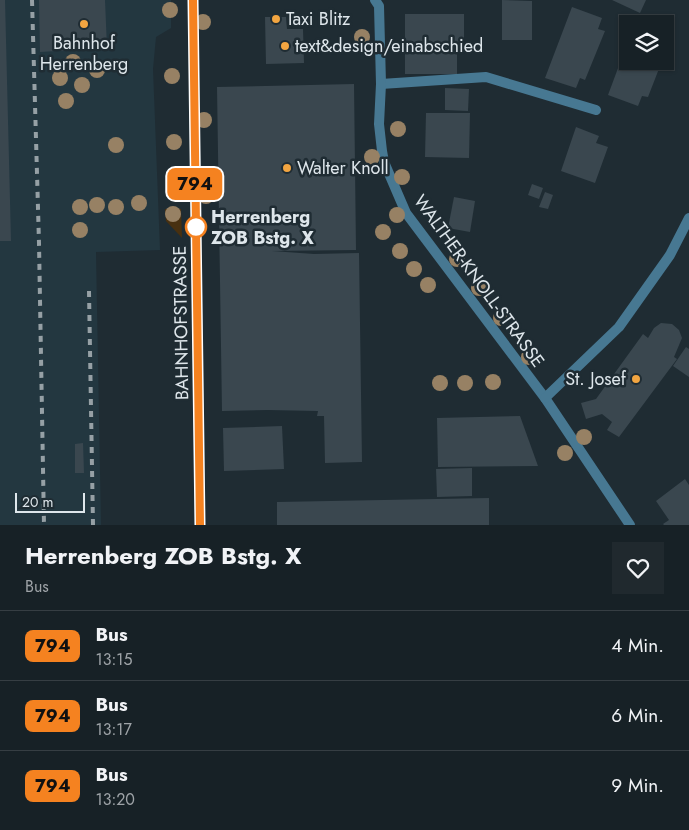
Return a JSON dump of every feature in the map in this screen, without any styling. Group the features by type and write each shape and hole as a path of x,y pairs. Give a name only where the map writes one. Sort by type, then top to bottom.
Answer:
{"street":[{"name":"BAHNHOFSTRASSE","path":"193,0 200,525"},
{"name":"WALTHER-KNOLL-STRASSE","path":"375,0 378,6 381,84 378,124 384,162 406,213 545,398 630,525"},
{"path":"381,84 486,77 596,110"},
{"path":"545,398 619,327 670,255 689,218"}],"shaded area":[{"path":"0,0 171,0 171,28 156,37 153,69 160,250 96,252 101,525 0,525"},
{"path":"165,209 181,209 182,238 166,221"}],"building":[{"path":"0,0 5,0 11,241 0,241"},
{"name":"Bahnhof Herrenberg","path":"39,0 105,0 107,48 40,52"},
{"path":"502,0 532,1 532,40 502,40"},
{"path":"612,0 646,0 640,13"},
{"path":"572,7 602,18 598,29 605,31 585,80 580,78 576,88 545,78"},
{"path":"405,14 464,14 464,51 457,51 457,74 405,74"},
{"name":"text&design/einabschied","path":"265,17 286,17 287,29 303,29 304,63 266,64"},
{"path":"619,65 619,70 658,70 648,97 642,96 638,106 608,95"},
{"path":"354,84 356,250 272,251 314,254 359,253 362,462 325,463 324,416 317,416 318,411 222,411 217,87"},
{"path":"445,88 469,89 468,111 445,110"},
{"path":"426,113 470,113 469,158 425,157"},
{"path":"576,127 599,136 596,143 608,147 595,183 561,171"},
{"path":"532,184 543,188 539,199 528,195"},
{"path":"545,192 553,195 548,209 539,207"},
{"path":"454,197 475,201 470,232 448,228"},
{"name":"St. Josef","path":"661,323 672,324 679,330 682,338 674,357 677,359 619,437 607,430 612,422 602,414 586,419 581,403 596,399 643,334 648,338 654,328"},
{"path":"686,347 689,349 689,377 673,366"},
{"path":"520,416 538,466 438,467 437,418"},
{"path":"282,426 284,469 224,471 223,428"},
{"path":"83,443 84,473 75,473 75,444"},
{"path":"472,468 472,496 437,497 436,469"},
{"path":"685,479 689,485 689,525 664,525 669,520 656,501"},
{"path":"489,498 489,525 277,525 277,502"}],"railway":[{"path":"32,0 44,525"},
{"path":"89,291 93,525"}],"bus line":[{"name":"794","path":"193,0 200,525"}],"place":[{"name":"Taxi Blitz","path":"276,19"},
{"name":"Bahnhof Herrenberg","path":"84,24"},
{"name":"text&design/einabschied","path":"285,46"},
{"name":"Walter Knoll","path":"287,168"},
{"name":"Herrenberg ZOB Bstg. X","path":"196,227"},
{"name":"St. Josef","path":"636,379"}]}
